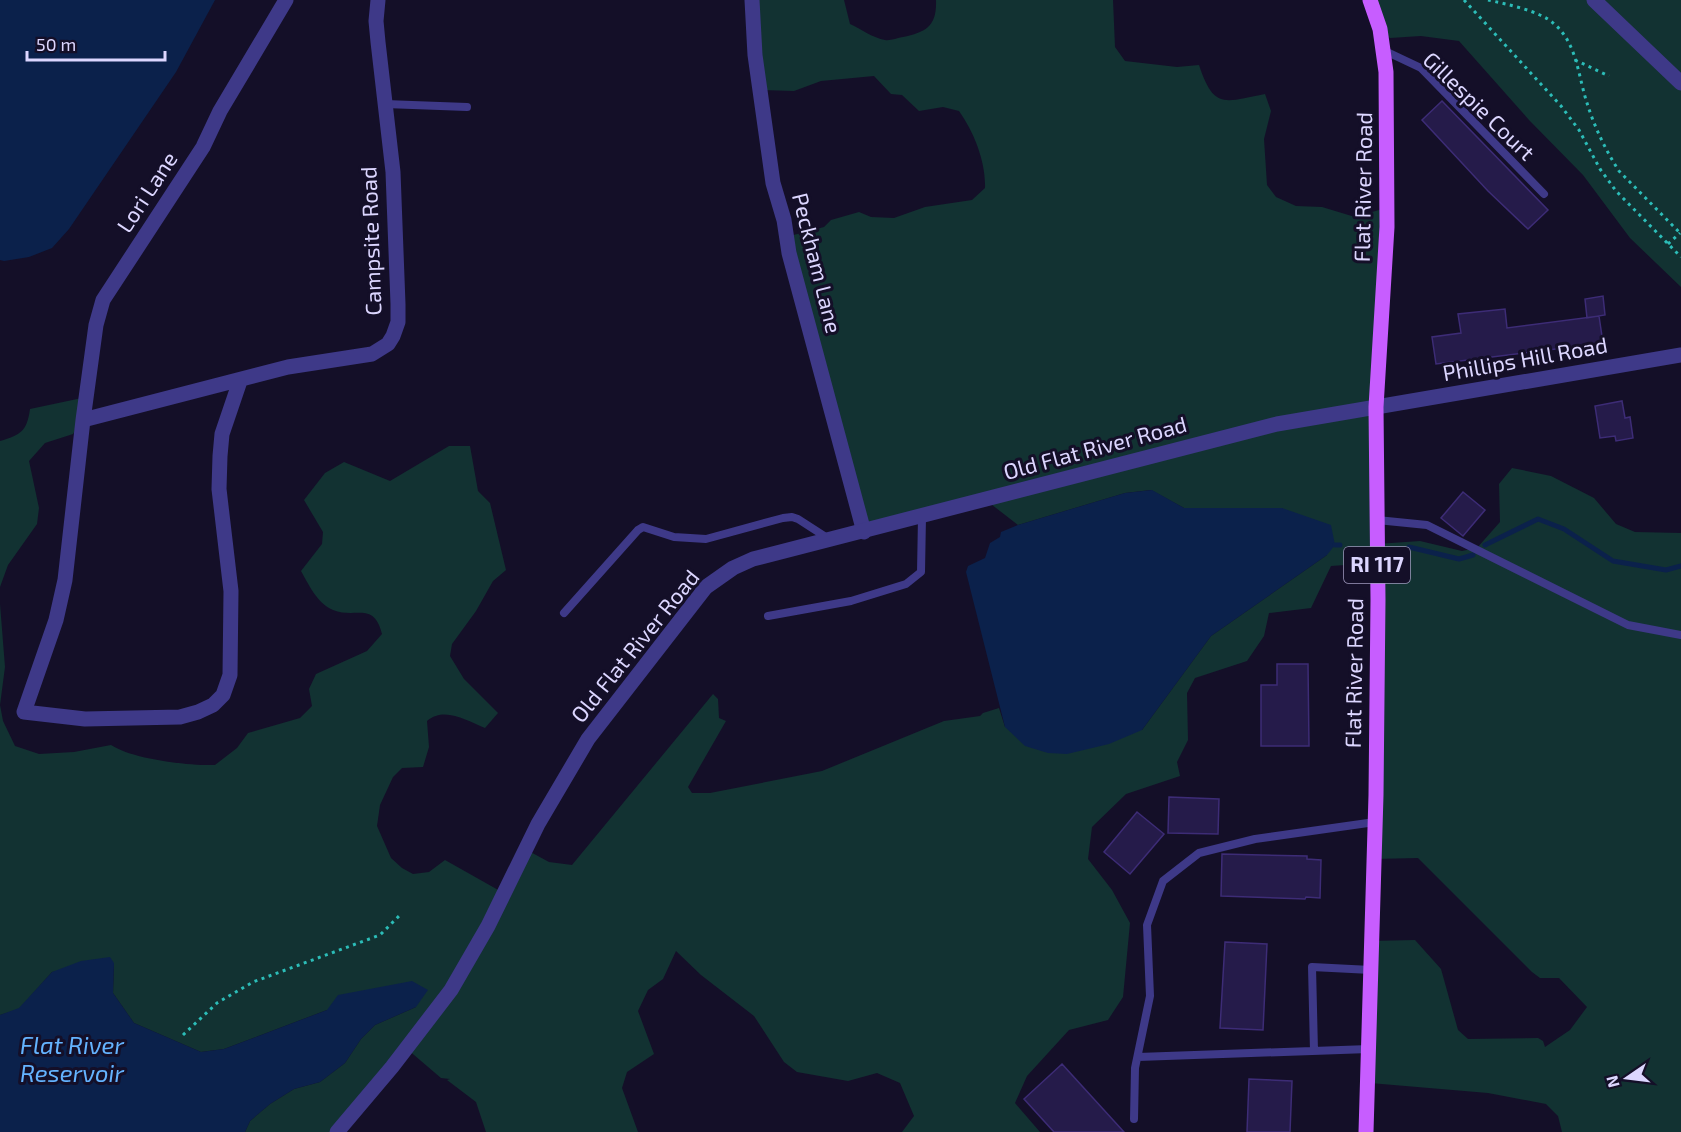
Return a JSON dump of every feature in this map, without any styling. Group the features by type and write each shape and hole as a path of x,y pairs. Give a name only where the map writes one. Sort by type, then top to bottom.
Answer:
{"main road":[{"name":"Flat River Road","path":"1366,1132 1375,822 1377,407 1387,227 1386,72 1384,51 1370,0"}],"street":[{"name":"Lori Lane","path":"240,381 222,434 220,467 219,489 231,591 230,675 223,695 213,705 180,717 85,718 24,712 56,620 65,580 83,420 96,325 103,300 203,147 220,111 286,0"},
{"name":"Campsite Road","path":"83,420 297,366 372,354 388,344 398,322 398,304 393,172 376,21 378,0"},
{"name":"Peckham Lane","path":"752,0 755,54 773,183 784,220 789,253 864,532"},
{"path":"1594,0 1681,83"},
{"name":"Phillips Hill Road","path":"1377,407 1681,355"},
{"name":"Old Flat River Road","path":"337,1132 392,1067 451,990 488,926 538,824 588,739 706,587 733,568 753,559 1277,424 1377,407"}],"lane":[{"name":"Gillespie Court","path":"1384,51 1420,68 1544,194"},
{"path":"385,104 467,107"},
{"path":"564,614 643,527 674,537 706,538 792,517 831,540"},
{"path":"768,616 851,601 906,584 921,572 922,517"},
{"path":"1377,520 1427,525 1628,624 1681,635"},
{"path":"1134,1119 1135,1068 1150,996 1147,925 1163,880 1199,853 1255,839 1375,822"},
{"path":"1314,1051 1312,967 1371,970"},
{"path":"1138,1057 1369,1049"}],"path":[{"path":"1464,0 1561,105 1580,130 1600,169 1616,191 1681,257"},
{"path":"1488,0 1553,22 1566,39 1575,60 1587,105 1611,159 1619,171 1681,233 1668,244"},
{"path":"1575,60 1609,76"},
{"path":"183,1035 217,1003 253,982 380,935 401,914"}],"green space":[{"path":"752,0 844,0 850,24 887,40 924,30 932,22 936,0 1113,0 1115,47 1125,61 1177,67 1199,65 1210,90 1222,99 1240,99 1265,94 1271,111 1264,139 1267,185 1276,197 1296,206 1322,207 1355,217 1384,207 1377,544 1420,541 1462,551 1477,548 1500,522 1499,484 1512,468 1551,476 1594,498 1616,524 1635,532 1681,533 1681,1132 1562,1132 1558,1116 1546,1104 1488,1093 1370,1083 1371,941 1415,940 1441,969 1458,1030 1468,1039 1538,1038 1543,1041 1545,1047 1570,1030 1587,1007 1559,978 1540,978 1532,972 1418,858 1373,859 1374,563 1331,566 1311,608 1269,613 1264,636 1247,661 1195,678 1187,693 1188,740 1177,762 1180,776 1126,794 1092,827 1088,859 1112,890 1130,923 1123,997 1108,1020 1069,1030 1027,1076 1015,1103 1040,1132 902,1132 914,1116 900,1083 877,1073 848,1081 797,1072 784,1062 754,1016 701,975 676,951 663,979 648,990 638,1011 654,1054 627,1072 622,1088 638,1132 486,1132 476,1102 447,1080 450,1079 441,1078 407,1049 336,1132 245,1132 250,1121 270,1104 294,1089 320,1082 345,1063 361,1039 375,1025 416,1007 327,1010 224,1049 201,1052 134,1023 113,993 114,963 52,972 19,1009 0,1015 0,705 3,721 15,746 39,754 74,752 111,745 132,754 161,761 215,765 237,748 248,733 300,718 312,706 309,689 316,674 367,651 382,634 378,624 369,614 341,612 327,607 314,593 301,571 322,544 323,532 304,500 325,473 344,462 390,481 449,446 470,446 478,491 490,503 506,570 493,581 476,611 452,644 450,656 464,679 498,713 485,728 449,715 441,715 427,721 429,747 423,767 402,768 393,777 380,805 377,826 391,858 413,874 429,872 445,860 500,891 525,849 549,862 572,865 713,694 718,699 719,718 726,721 688,787 692,793 710,793 822,771 944,721 980,716 999,708 1005,727 1142,730 1211,636 1327,555 1282,508 1184,508 1151,490 1125,493 1018,525 987,501 861,530 786,237 824,227 831,220 859,212 871,217 894,218 925,207 972,200 985,188 981,158 970,128 959,111 943,107 919,111 902,95 891,94 874,76 821,81 794,91 761,90"},
{"path":"1368,0 1681,0 1681,287 1630,238 1583,175 1529,120 1459,41 1421,36 1390,38 1379,31"},
{"path":"82,398 80,422 73,434 45,443 29,461 39,508 37,524 8,565 0,587 0,441 22,431 30,409"},
{"path":"0,604 5,667 0,705"}],"water":[{"path":"0,0 215,0 176,72 69,229 52,248 29,257 4,261 0,260"},
{"path":"1152,490 1184,508 1282,508 1331,525 1335,545 1327,555 1211,636 1142,730 1109,744 1067,754 1048,753 1025,746 1005,727 966,572 968,566 985,558 990,543 1000,537 1001,532 1125,493"},
{"name":"Flat River Reservoir","path":"110,957 114,963 113,993 134,1023 201,1052 224,1049 327,1010 338,995 412,981 428,990 416,1007 375,1025 361,1039 345,1063 320,1082 294,1089 270,1104 250,1121 245,1132 0,1132 0,1015 19,1008 52,972 81,961"}],"building":[{"path":"1442,101 1548,210 1528,229 1488,191 1422,120"},
{"path":"1603,296 1605,315 1587,318 1585,299"},
{"path":"1505,309 1507,328 1599,316 1603,343 1436,364 1432,337 1461,333 1458,314"},
{"path":"1622,401 1625,418 1630,417 1633,438 1616,441 1615,436 1600,438 1595,406"},
{"path":"1463,492 1485,510 1463,536 1441,518"},
{"path":"1277,664 1308,664 1309,746 1261,746 1261,685 1277,685"},
{"path":"1169,797 1219,799 1218,834 1168,833"},
{"path":"1137,812 1164,834 1130,874 1104,852"},
{"path":"1222,854 1307,856 1307,859 1321,860 1320,898 1221,896"},
{"path":"1225,942 1267,944 1263,1030 1220,1028"},
{"path":"1062,1064 1124,1132 1054,1132 1024,1099"},
{"path":"1249,1079 1292,1081 1290,1132 1247,1132"}],"waterway":[{"path":"1485,545 1538,519 1564,529 1613,561 1666,570 1681,566"},
{"path":"1335,545 1340,545"},
{"path":"1409,547 1459,559 1473,555"}]}
